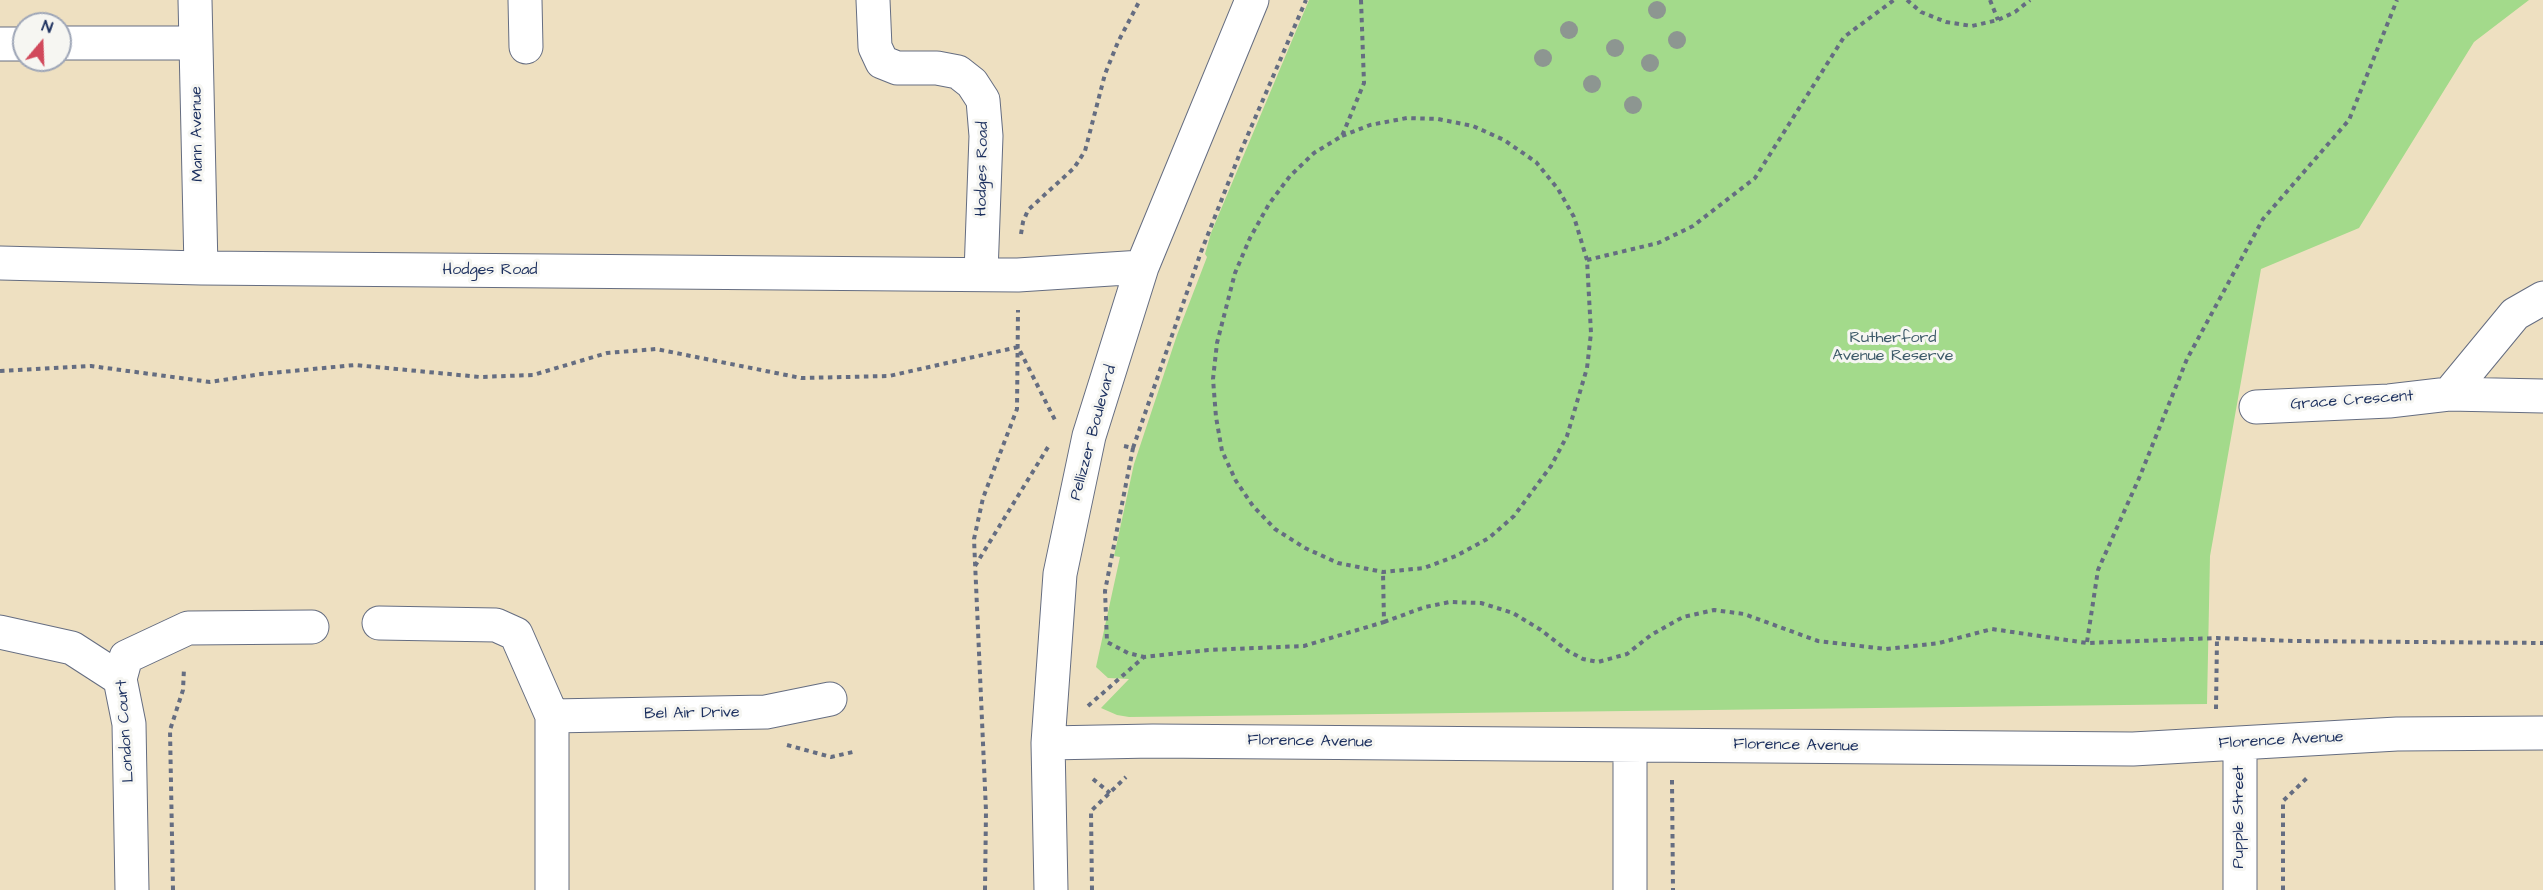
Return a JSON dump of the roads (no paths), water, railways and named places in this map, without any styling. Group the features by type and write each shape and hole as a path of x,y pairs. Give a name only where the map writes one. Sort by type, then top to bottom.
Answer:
{"street":[{"name":"Mann Avenue","path":"195,0 201,268"},
{"path":"525,0 526,47"},
{"name":"Hodges Road","path":"873,0 875,47 882,62 897,68 937,68 958,72 972,83 983,100 986,136 981,273"},
{"name":"Pellizzer Boulevard","path":"1051,890 1048,743 1060,574 1089,436 1142,267 1252,0"},
{"path":"72,44 195,43"},
{"name":"Hodges Road","path":"0,263 201,268 1018,275 1142,267"},
{"path":"2449,393 2515,314 2543,298"},
{"name":"Grace Crescent","path":"2256,407 2389,401 2449,393 2543,396"},
{"path":"379,623 496,625 516,634 552,716 552,890"},
{"name":"London Court","path":"132,890 129,723 120,679 126,657 188,627 312,627"},
{"path":"0,632 72,648 120,679"},
{"name":"Bel Air Drive","path":"552,716 766,712 830,699"},
{"name":"Florence Avenue","path":"1048,743 1153,741 2121,749 2397,735 2543,733"},
{"name":"Pupple Street","path":"2228,744 2240,890"},
{"path":"1630,745 1630,890"}],"park label":[{"name":"Rutherford Avenue Reserve","path":"1893,348"}]}
